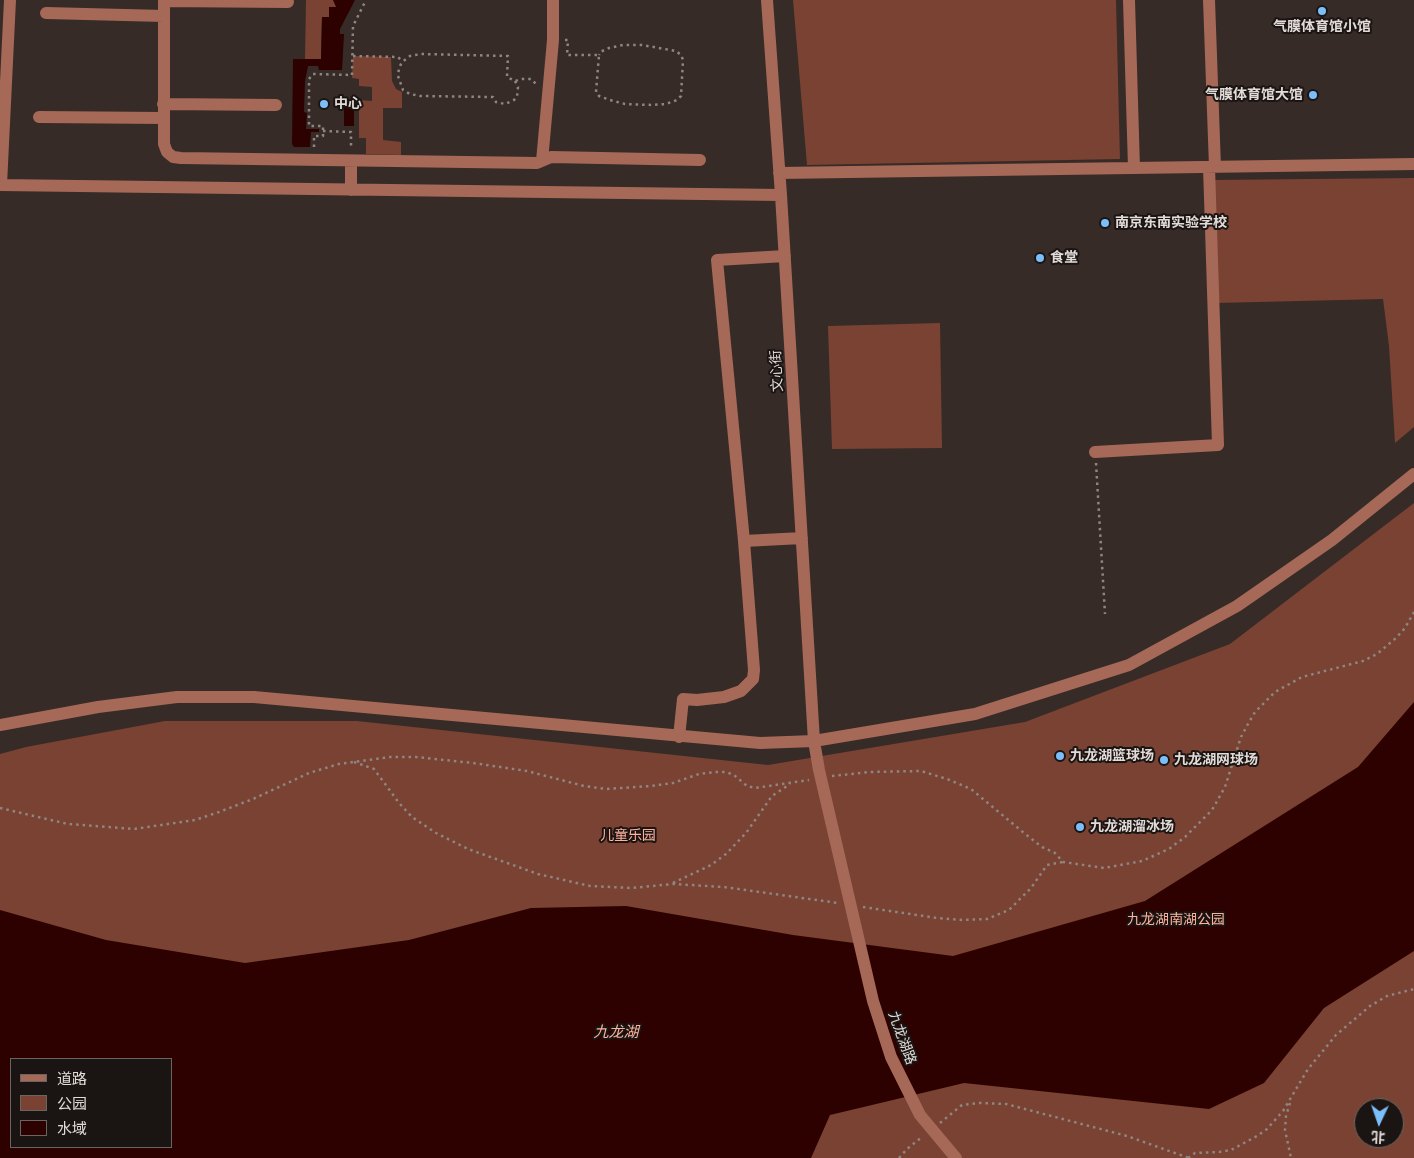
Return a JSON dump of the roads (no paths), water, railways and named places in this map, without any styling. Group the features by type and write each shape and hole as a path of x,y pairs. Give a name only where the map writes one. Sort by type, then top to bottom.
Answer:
{"street":[{"path":"10,0 1,185 781,194"},
{"path":"542,161 553,40 553,0"},
{"name":"文心街","path":"767,0 785,256 814,741"},
{"path":"1129,0 1134,168"},
{"path":"1095,452 1218,445 1209,0"},
{"path":"288,2 164,1 163,118 164,144 167,152 181,158 351,161 537,163 550,157 700,160"},
{"path":"46,13 164,16"},
{"path":"163,104 276,105"},
{"path":"39,117 163,118"},
{"path":"351,161 351,190"},
{"path":"779,173 1414,164"},
{"path":"679,737 683,699 697,700 724,697 741,691 753,679 754,670 744,542 716,260 785,256"},
{"path":"0,724 177,697 254,697 760,743 814,741 975,714 1129,665 1237,606 1332,540 1414,474"},
{"path":"744,542 802,538"},
{"name":"九龙湖路","path":"814,741 819,770 873,1001 891,1057 920,1115 956,1158"}],"water":[{"path":"333,0 355,0 340,29 340,34 344,34 342,70 319,70 318,66 308,66 305,81 304,112 307,113 306,129 319,129 319,132 311,132 310,147 294,147 292,144 293,59 321,59 322,17 329,17 329,7 336,7"},
{"path":"344,104 354,104 354,126 344,126"},
{"name":"九龙湖","path":"1414,702 1414,951 1324,1008 1264,1083 1209,1109 964,1083 830,1115 811,1158 0,1158 0,910 106,940 245,963 409,940 531,908 626,906 793,935 953,956 1145,901 1358,767"}],"place":[{"name":"气膜体育馆小馆","path":"1322,11"},
{"name":"气膜体育馆大馆","path":"1313,95"},
{"name":"中心","path":"324,104"},
{"name":"南京东南实验学校","path":"1105,223"},
{"name":"食堂","path":"1040,258"},
{"name":"九龙湖篮球场","path":"1060,756"},
{"name":"九龙湖网球场","path":"1164,760"},
{"name":"九龙湖溜冰场","path":"1080,827"}],"park label":[{"name":"儿童乐园","path":"628,836"},
{"name":"九龙湖南湖公园","path":"1176,920"}]}
